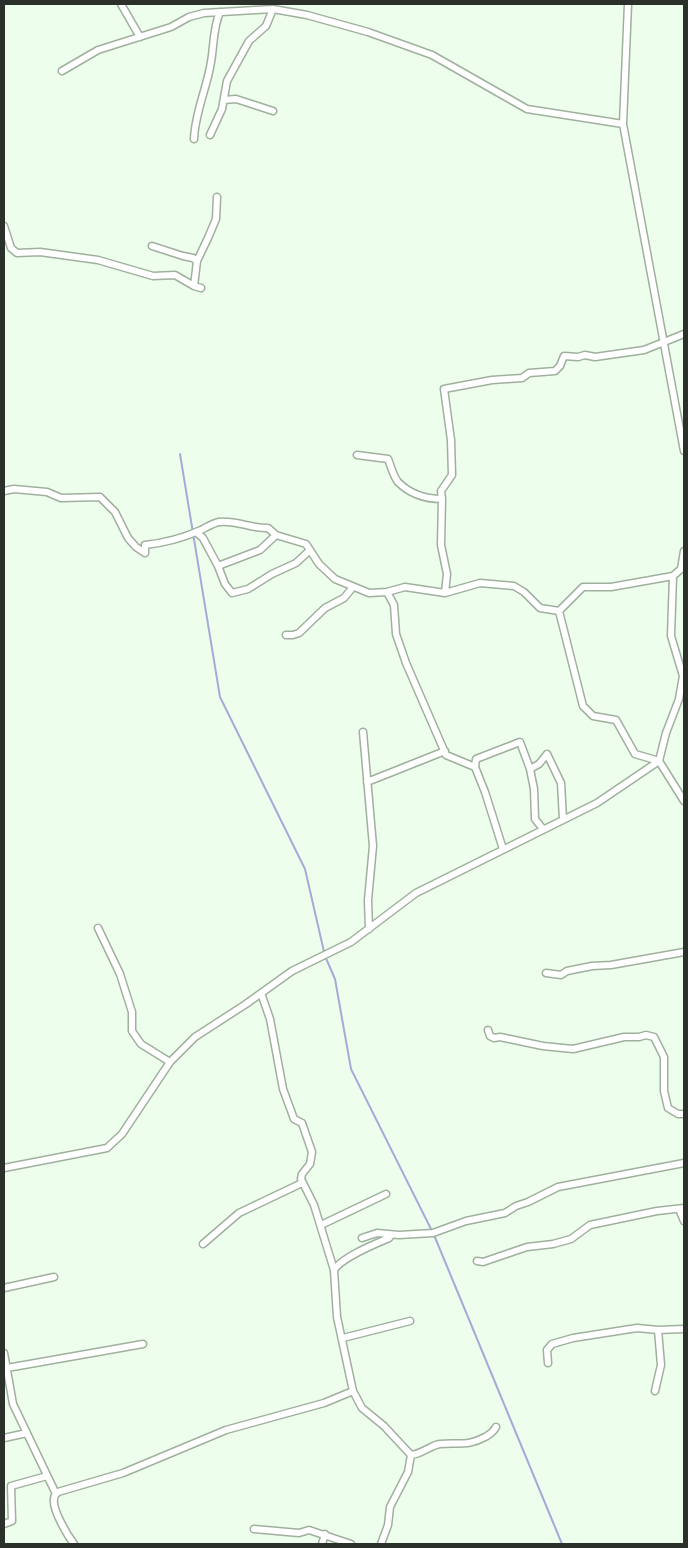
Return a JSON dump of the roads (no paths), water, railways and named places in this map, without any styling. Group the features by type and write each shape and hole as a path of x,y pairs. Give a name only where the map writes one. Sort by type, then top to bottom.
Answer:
{"street":[{"path":"120,4 140,36"},
{"path":"628,4 622,124 684,451"},
{"path":"62,71 98,50 171,27 189,17 204,13 273,9 307,15 368,32 432,56 528,109 622,124"},
{"path":"210,135 222,109 227,81 249,41 266,26 273,9"},
{"path":"194,138 194,127 211,63 217,19 220,12"},
{"path":"224,100 236,99 273,111"},
{"path":"194,286 197,261 216,219 217,197"},
{"path":"4,226 11,248 17,253 40,252 98,260 153,276 175,274 194,286 202,288"},
{"path":"152,246 193,258 197,261"},
{"path":"445,593 447,574 441,545 441,491 452,475 451,440 444,389 492,380 522,378 529,373 555,371 560,366 564,356 578,357 584,355 595,357 644,350 684,334"},
{"path":"357,455 388,460 397,481 414,494 429,499 442,498"},
{"path":"4,491 14,489 47,492 61,498 100,497 115,512 128,538 145,553 145,545 164,543 196,532 217,522 249,524 259,529 268,528 276,535 306,544 320,564 335,579 369,593 387,592 404,587 445,593 480,583 514,586 524,592 540,608 559,611"},
{"path":"196,532 203,538 225,584 232,593 248,589 272,574 296,563 310,550"},
{"path":"218,566 260,550 276,535"},
{"path":"559,611 583,587 611,587 673,576 682,570 684,551"},
{"path":"4,1168 107,1148 122,1134 170,1062 195,1037 292,970 351,942 416,893 597,802 659,761 666,732 679,699 684,677 670,636 673,576"},
{"path":"286,635 296,635 299,633 325,608 344,598 353,587"},
{"path":"387,592 394,605 396,634 406,663 446,756 475,767"},
{"path":"559,611 583,706 593,716 616,720 634,754 659,761 684,802"},
{"path":"363,732 373,846 368,900 369,929"},
{"path":"503,849 475,767 476,759 520,742 530,770 534,789 535,819 543,829"},
{"path":"368,782 445,751"},
{"path":"530,770 539,764 547,754 561,783 563,819"},
{"path":"98,928 120,974 132,1012 132,1031 141,1044 170,1062"},
{"path":"546,973 561,975 567,971 592,966 684,952"},
{"path":"261,993 270,1019 288,1108 294,1119 302,1123 312,1152 310,1164 302,1174 302,1183 309,1194 321,1225 334,1270 336,1310 354,1392 362,1408 384,1426 411,1455"},
{"path":"488,1030 490,1036 494,1038 500,1037 543,1046 574,1049 624,1037 646,1035 654,1037 664,1057 664,1091 668,1108 678,1114 684,1114"},
{"path":"362,1238 377,1233 391,1235 433,1233 466,1221 505,1213 516,1206 558,1188 684,1163"},
{"path":"203,1244 239,1213 302,1183"},
{"path":"321,1225 386,1194"},
{"path":"477,1261 483,1262 527,1247 553,1244 571,1239 590,1225 657,1212 682,1208 684,1221"},
{"path":"334,1270 340,1263 368,1247 389,1238 391,1235"},
{"path":"4,1288 54,1277"},
{"path":"343,1338 410,1321"},
{"path":"548,1363 547,1350 552,1344 574,1338 637,1328 658,1330 684,1329"},
{"path":"655,1391 660,1365 658,1330"},
{"path":"7,1368 143,1344"},
{"path":"4,1354 13,1404 56,1494"},
{"path":"74,1544 65,1531 55,1509 53,1500 56,1494 123,1473 226,1430 324,1403 354,1392"},
{"path":"411,1455 420,1454 438,1444 466,1445 494,1432 496,1427"},
{"path":"4,1438 27,1434"},
{"path":"381,1544 388,1524 390,1507 408,1472 411,1455"},
{"path":"4,1524 12,1521 11,1486 47,1476"},
{"path":"254,1529 299,1533 309,1530 351,1544"},
{"path":"322,1544 325,1534"}],"waterway":[{"path":"180,454 220,697 305,869 325,956 335,979 351,1069 432,1231"},
{"path":"434,1235 562,1544"}]}
